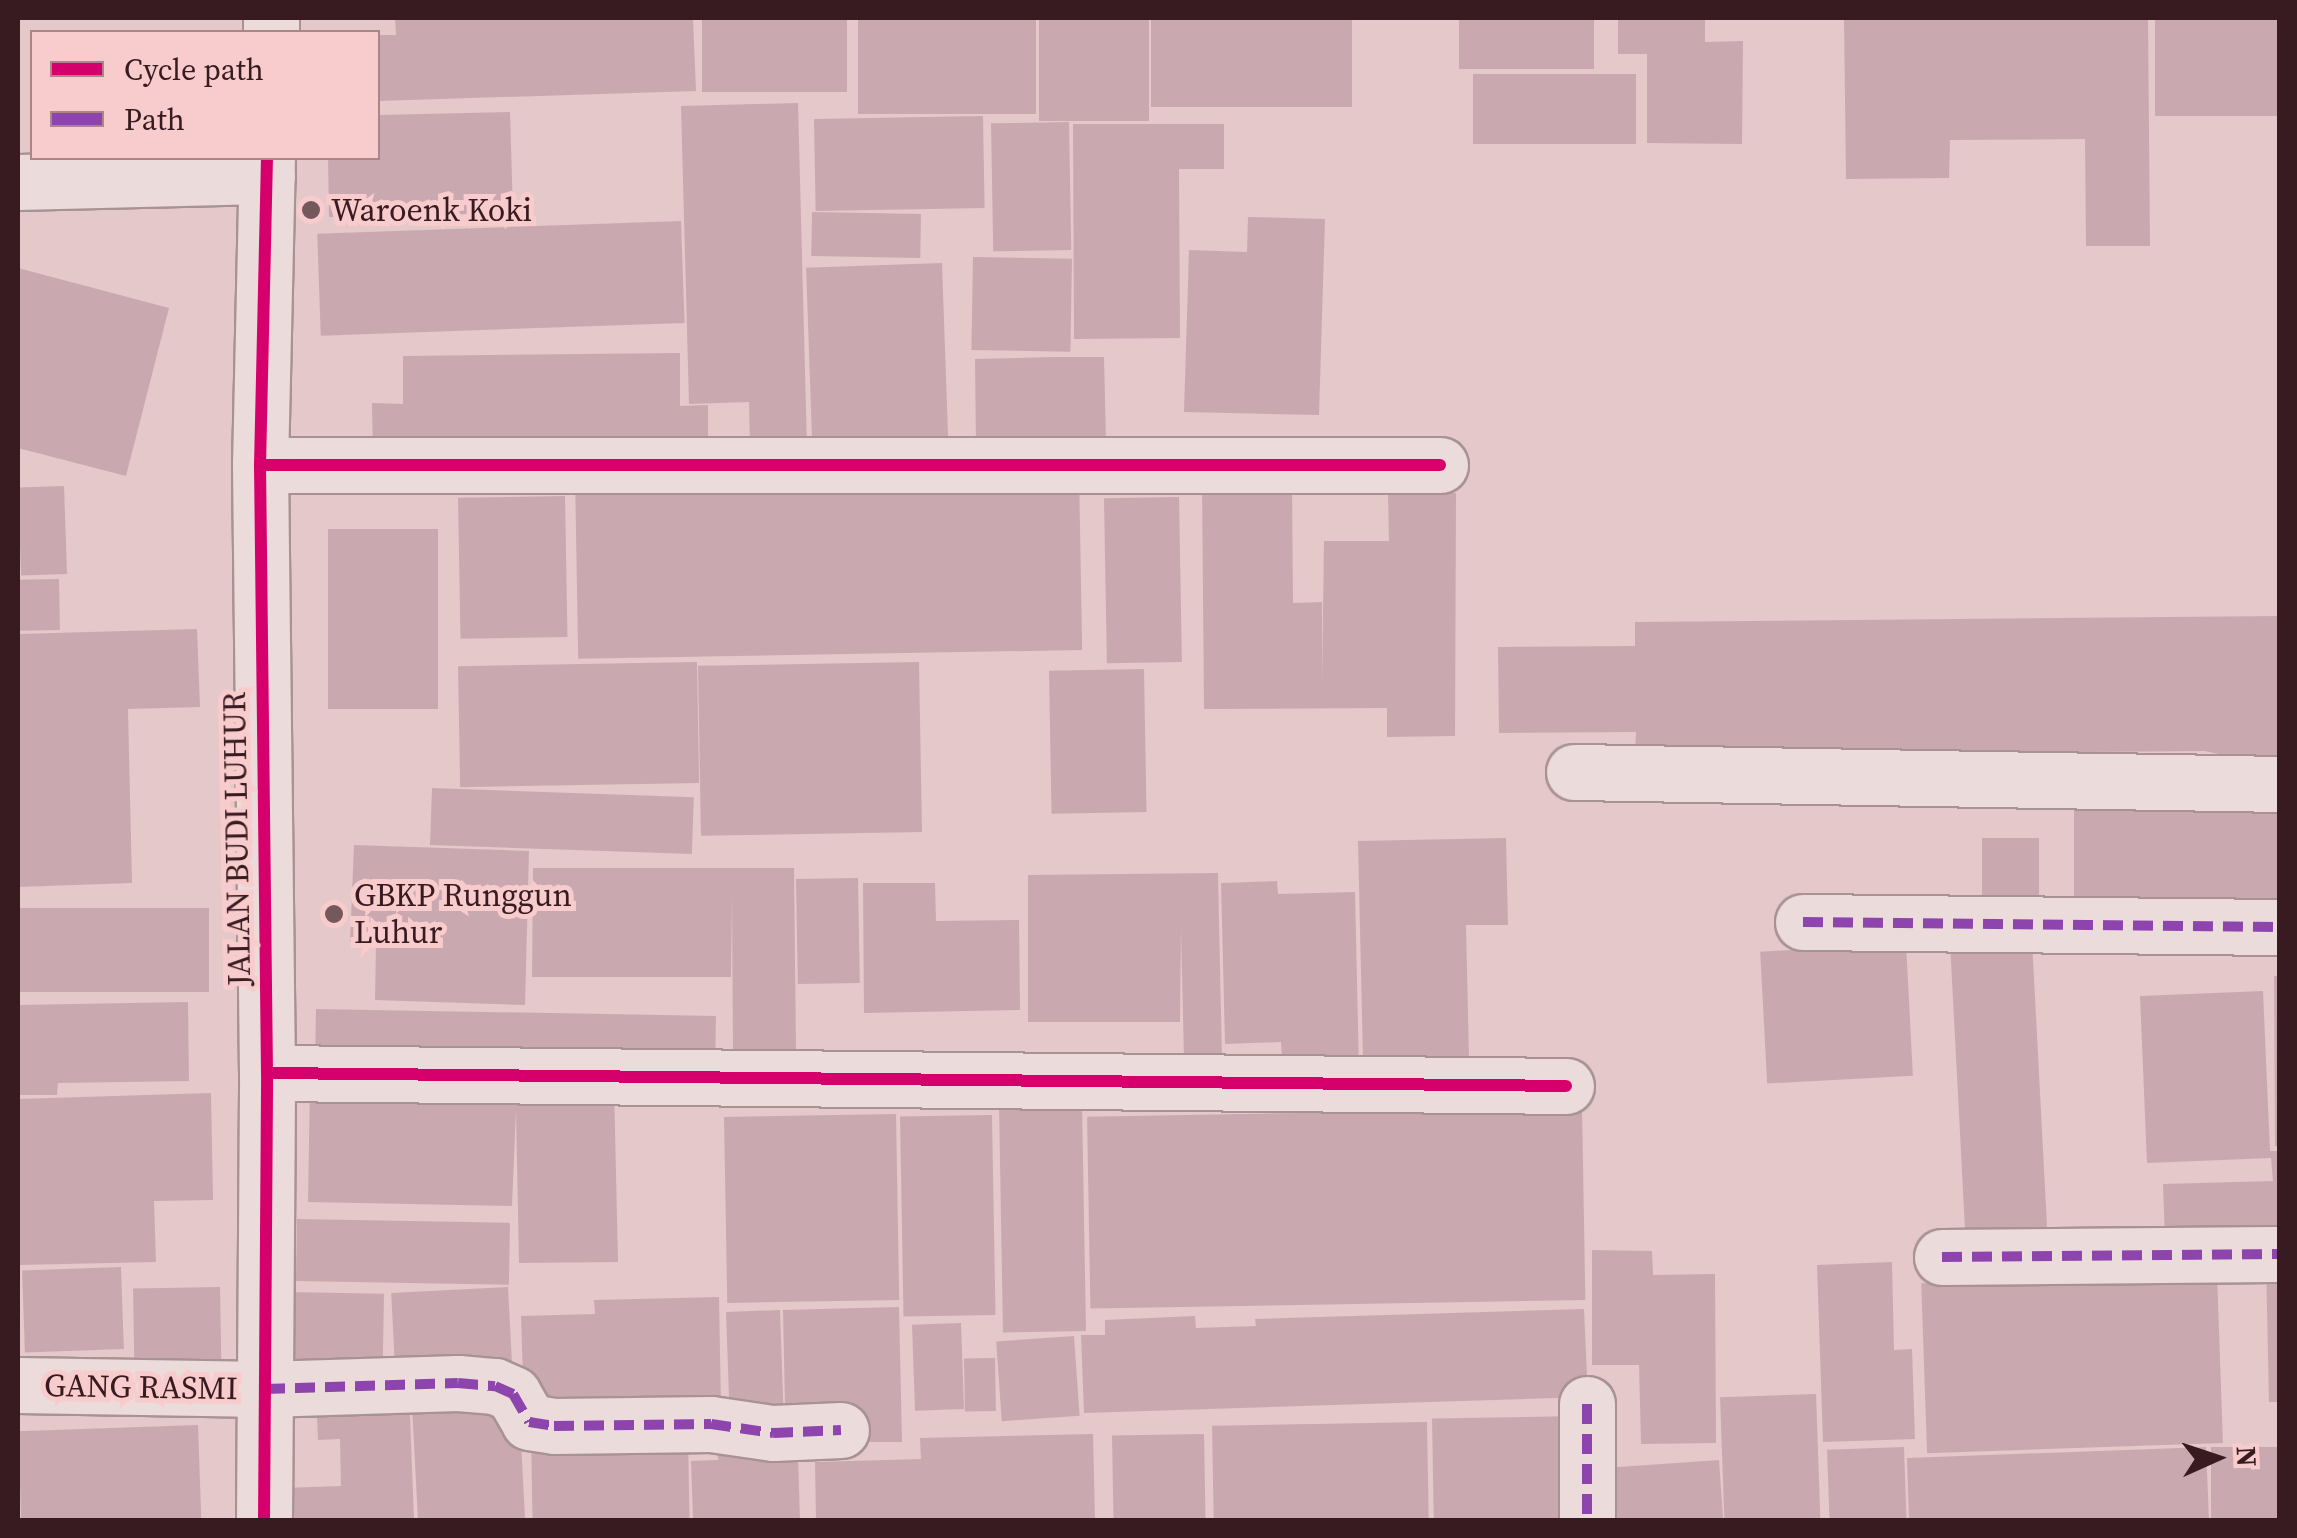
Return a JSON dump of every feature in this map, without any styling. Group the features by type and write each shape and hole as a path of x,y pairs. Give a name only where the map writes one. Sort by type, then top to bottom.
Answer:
{"street":[{"path":"18,182 267,167"},
{"name":"JALAN BUDI LUHUR","path":"264,1520 267,1073 260,464 267,167"},
{"path":"260,464 1440,465"},
{"path":"1574,772 2280,784"},
{"path":"1803,922 2280,927"},
{"path":"267,1073 1566,1086"},
{"path":"1942,1257 2280,1254"},
{"name":"GANG RASMI","path":"18,1385 265,1389 458,1382 495,1386 513,1394 529,1422 554,1426 712,1424 773,1433 841,1430"},
{"path":"1587,1404 1588,1520"}],"building":[{"path":"395,18 693,18 696,91 380,101 380,35 396,35"},
{"path":"702,18 847,18 847,92 702,92"},
{"path":"858,18 1036,18 1036,114 858,114"},
{"path":"1039,18 1149,18 1149,121 1039,121"},
{"path":"1151,18 1352,18 1352,107 1151,107"},
{"path":"1459,18 1594,18 1594,69 1459,69"},
{"path":"1618,18 1705,18 1705,42 1743,41 1742,144 1647,143 1647,54 1618,54"},
{"path":"1844,18 2148,18 2150,246 2086,246 2085,139 1950,140 1949,178 1846,179"},
{"path":"2155,18 2280,18 2280,116 2155,116"},
{"path":"1473,74 1636,74 1636,144 1473,144"},
{"path":"798,103 807,448 750,449 749,402 689,404 681,106"},
{"path":"510,112 513,213 329,217 328,160 380,160 380,115"},
{"path":"983,116 985,208 816,211 814,119"},
{"path":"1069,122 1071,250 993,251 991,123"},
{"path":"1073,124 1224,124 1224,169 1179,169 1180,338 1074,339"},
{"path":"812,212 921,214 920,258 811,256"},
{"path":"1248,217 1325,219 1319,415 1184,412 1189,250 1247,252"},
{"path":"681,221 685,323 321,336 317,234"},
{"path":"973,257 1072,259 1070,352 971,350"},
{"path":"942,263 949,451 813,456 806,268"},
{"path":"18,268 169,308 126,476 18,448"},
{"path":"680,353 680,406 708,405 708,455 373,458 372,403 403,404 403,356"},
{"path":"1104,357 1106,442 976,446 975,359"},
{"path":"1079,470 1082,650 578,659 575,479"},
{"path":"1292,480 1293,603 1322,602 1322,685 1324,541 1389,541 1388,492 1456,493 1455,736 1387,737 1387,708 1204,709 1202,481"},
{"path":"64,486 67,574 21,576 18,488"},
{"path":"565,496 567,637 460,639 458,498"},
{"path":"1179,497 1182,662 1107,663 1104,498"},
{"path":"328,529 438,529 438,709 328,709"},
{"path":"59,579 60,630 19,631 18,580"},
{"path":"2280,616 2280,766 2204,751 1635,756 1636,732 1499,733 1498,647 1635,646 1635,622"},
{"path":"197,629 200,707 128,709 132,883 18,887 18,634"},
{"path":"697,662 699,783 460,787 458,666"},
{"path":"919,662 922,832 701,836 698,666"},
{"path":"1144,669 1146,812 1052,814 1049,671"},
{"path":"432,788 694,797 692,854 430,845"},
{"path":"2074,804 2280,804 2280,902 2074,902"},
{"path":"1506,838 1508,925 1466,925 1469,1058 1363,1060 1358,841"},
{"path":"1982,838 2039,838 2039,900 1982,900"},
{"path":"354,845 529,851 525,1005 375,1000 376,944 350,943"},
{"path":"533,868 794,868 796,1052 733,1053 732,895 731,977 532,977"},
{"path":"1218,873 1222,1059 1184,1059 1181,929 1180,1022 1028,1022 1028,875"},
{"path":"858,878 860,983 798,984 796,879"},
{"path":"1277,881 1278,894 1355,892 1359,1071 1283,1073 1281,1042 1225,1044 1221,883"},
{"path":"863,883 935,883 936,921 1019,920 1020,1010 864,1013"},
{"path":"18,908 209,908 209,992 18,992"},
{"path":"2032,940 2048,1243 1966,1247 1950,944"},
{"path":"1906,944 1913,1076 1767,1083 1760,952"},
{"path":"2274,976 2280,976 2280,1146 2275,1146"},
{"path":"2263,991 2270,1151 2280,1151 2280,1239 2165,1242 2163,1184 2273,1181 2271,1158 2147,1163 2140,996"},
{"path":"188,1002 189,1081 58,1083 57,1095 18,1095 18,1005"},
{"path":"316,1009 716,1016 715,1073 315,1066"},
{"path":"310,1082 614,1085 618,1262 519,1263 516,1110 512,1206 308,1202"},
{"path":"211,1093 213,1200 154,1201 156,1262 18,1265 18,1099"},
{"path":"1082,1103 1086,1331 1003,1332 999,1104"},
{"path":"1582,1108 1585,1300 1090,1309 1087,1117"},
{"path":"896,1114 899,1300 727,1303 724,1117"},
{"path":"992,1115 995,1315 904,1317 900,1117"},
{"path":"297,1219 510,1223 509,1285 296,1281"},
{"path":"1592,1250 1652,1251 1653,1275 1715,1274 1716,1443 1641,1444 1639,1365 1592,1365"},
{"path":"2266,1261 2280,1261 2280,1402 2269,1402"},
{"path":"1892,1262 1894,1350 1912,1349 1915,1439 1823,1442 1817,1265"},
{"path":"121,1267 124,1349 25,1352 22,1270"},
{"path":"2217,1273 2223,1443 1927,1453 1921,1283"},
{"path":"220,1287 221,1367 134,1369 133,1289"},
{"path":"508,1287 512,1369 395,1375 391,1293"},
{"path":"287,1292 384,1294 383,1379 286,1377"},
{"path":"719,1297 721,1406 524,1410 521,1316 595,1314 594,1300"},
{"path":"899,1307 902,1442 849,1442 849,1404 785,1406 783,1310"},
{"path":"1584,1309 1588,1397 1084,1413 1081,1335 1105,1335 1105,1320 1195,1316 1196,1328 1256,1326 1255,1319"},
{"path":"780,1310 784,1420 730,1422 726,1312"},
{"path":"961,1323 964,1409 915,1411 912,1325"},
{"path":"1074,1336 1080,1416 1002,1421 996,1341"},
{"path":"995,1358 996,1411 965,1412 964,1359"},
{"path":"409,1389 414,1520 282,1520 282,1488 341,1486 340,1439 318,1440 316,1392"},
{"path":"1816,1394 1820,1520 1724,1520 1720,1397"},
{"path":"519,1403 525,1520 418,1520 412,1409"},
{"path":"1582,1416 1584,1520 1434,1520 1432,1419"},
{"path":"1427,1422 1429,1520 1214,1520 1212,1426"},
{"path":"198,1425 201,1520 21,1520 18,1431"},
{"path":"688,1432 690,1520 533,1520 531,1435"},
{"path":"1093,1434 1095,1520 816,1520 815,1462 921,1459 920,1438"},
{"path":"1204,1434 1206,1520 1113,1520 1112,1436"},
{"path":"717,1443 798,1457 800,1520 693,1520 691,1461 718,1460"},
{"path":"1904,1447 1907,1520 1830,1520 1827,1450"},
{"path":"2206,1447 2209,1520 1909,1520 1907,1458"},
{"path":"2211,1447 2280,1447 2280,1520 2211,1520"},
{"path":"1719,1460 1723,1520 1597,1520 1593,1469"}],"marked path":[{"path":"1803,922 2280,927"},
{"path":"1942,1257 2280,1254"},
{"path":"265,1389 458,1383 495,1386 513,1394 529,1422 554,1426 711,1424 773,1433 841,1430"},
{"path":"1587,1404 1587,1520"}],"cycle path":[{"path":"264,1520 267,1073 260,465 267,160"},
{"path":"260,465 1440,465"},
{"path":"267,1073 1566,1086"}],"place":[{"name":"Waroenk Koki","path":"311,210"},
{"name":"GBKP Runggun Luhur","path":"334,914"}]}
